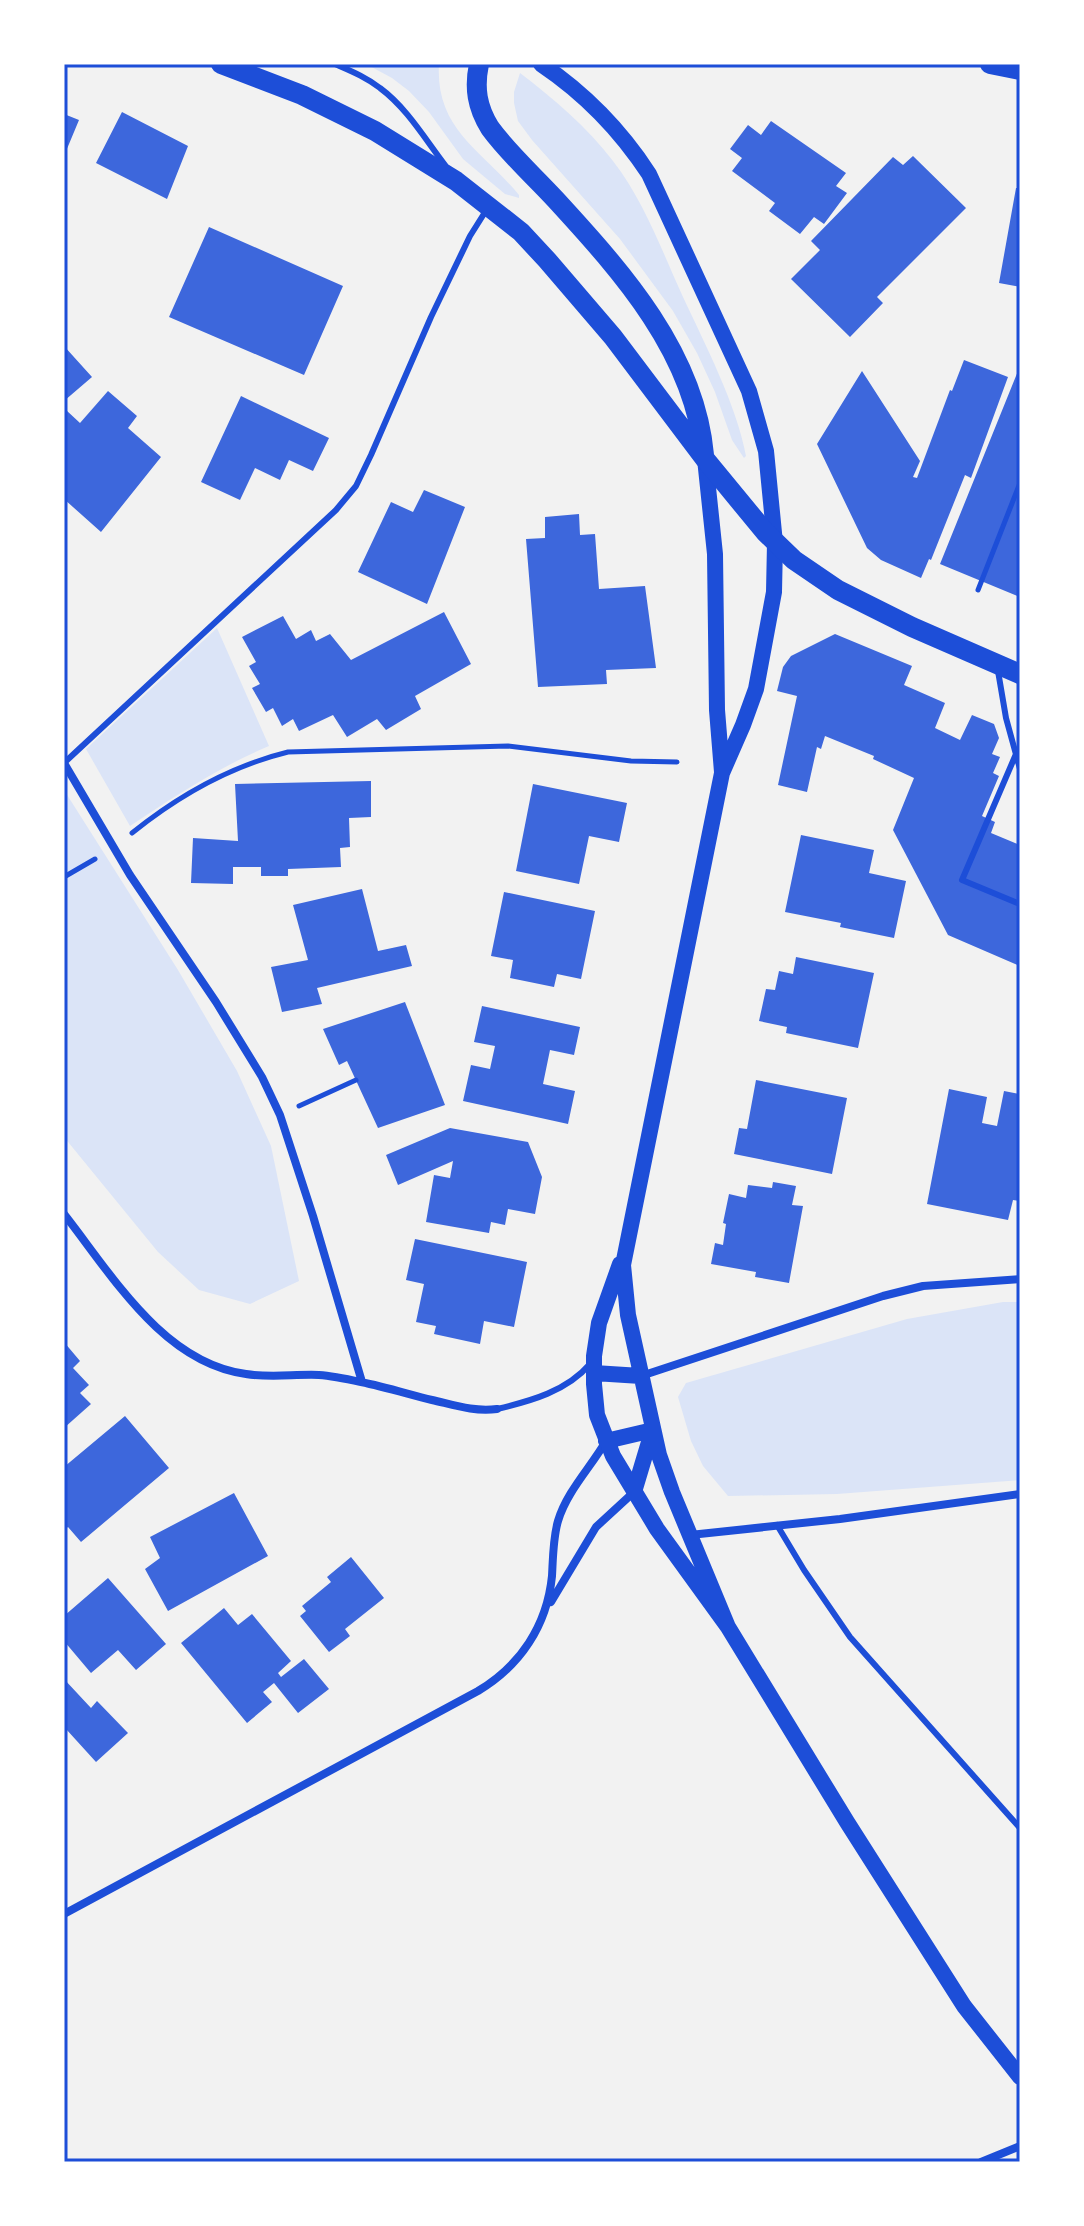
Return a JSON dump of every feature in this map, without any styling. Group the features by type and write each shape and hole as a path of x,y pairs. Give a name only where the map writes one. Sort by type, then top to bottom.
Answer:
{"main road":[{"path":"221,64 302,95 375,131 456,181 489,206 521,232 547,260 613,337 705,459 775,543 794,560 838,590 912,627 1020,674"},
{"path":"479,64 476,93 480,110 490,128 608,259 657,323 678,362 692,398 701,428 715,554 717,710 722,773"},
{"path":"541,64 622,137 644,167 658,194 735,358 755,408 766,451 775,543 774,592 756,689 722,773 624,1253 599,1323 594,1365 597,1415 606,1441 657,1529 728,1627 964,2006 1020,2077"},
{"path":"990,64 1020,70"},
{"path":"624,1253 625,1297 665,1475 728,1627"},
{"path":"594,1365 641,1376"},
{"path":"606,1441 653,1430"},
{"path":"634,1492 653,1430"}],"street":[{"path":"64,763 130,875 216,1002 262,1077 280,1115 362,1382"},
{"path":"64,1214 159,1330 203,1362 246,1374 320,1375 362,1382 470,1410 497,1409"},
{"path":"641,1376 896,1292 923,1286 1020,1279"},
{"path":"64,1914 489,1684 519,1658 534,1636 549,1596 558,1520 606,1441"},
{"path":"544,1613 596,1527 634,1492"},
{"path":"690,1535 840,1519 1020,1494"},
{"path":"981,2162 1020,2146"}],"lane":[{"path":"335,64 364,77 386,93 410,118 456,181"},
{"path":"64,763 336,510 356,486 431,317 470,236 489,206"},
{"path":"997,664 1006,718 1020,769"},
{"path":"1016,754 962,880 1020,904"},
{"path":"497,1409 564,1387 589,1365 594,1365"},
{"path":"777,1525 850,1637 1020,1828"}],"path":[{"path":"978,590 1020,483"},
{"path":"64,877 114,847 146,821 227,772 265,757 288,752 508,746 631,761 677,762"},
{"path":"280,1115 356,1080"}],"shaded area":[{"path":"366,64 439,64 440,87 453,123 519,198 505,194 463,159 429,112 409,91"},
{"path":"520,73 558,103 592,137 634,193 719,375 742,437 744,458 732,440 697,353 673,311 620,239 518,121 514,92"},
{"path":"217,628 269,746 215,773 130,826 86,749"},
{"path":"64,790 178,970 237,1071 271,1146 299,1281 250,1304 199,1290 158,1252 64,1137"},
{"path":"1003,1302 1020,1302 1020,1480 837,1494 728,1496 703,1466 691,1441 678,1397 686,1383 907,1319"}],"building":[{"path":"122,112 188,146 167,199 96,163"},
{"path":"64,114 79,120 64,156"},
{"path":"771,121 846,173 836,186 847,193 824,224 814,217 800,234 769,211 775,203 732,171 742,158 730,149 748,125 761,135"},
{"path":"913,156 966,208 877,297 883,303 850,337 791,279 820,250 811,241 893,157 903,165"},
{"path":"1016,188 1020,188 1020,287 999,283"},
{"path":"209,227 343,286 304,375 169,317"},
{"path":"64,346 92,377 64,401"},
{"path":"964,360 1008,377 971,478 965,475 921,578 881,560 867,548 817,444 862,371 920,461 913,477 917,478"},
{"path":"1020,366 1020,597 940,564"},
{"path":"108,391 137,416 128,428 161,457 101,532 64,499 64,413 66,410 80,423"},
{"path":"241,396 329,438 313,471 289,460 280,480 255,468 240,500 201,482"},
{"path":"424,490 465,507 427,604 358,572 391,502 413,512"},
{"path":"579,514 580,535 595,534 599,589 645,586 656,668 606,670 607,684 538,687 526,539 545,538 545,517"},
{"path":"444,612 471,664 415,696 421,709 386,730 377,719 347,737 333,715 299,731 293,719 282,726 273,708 266,712 252,688 260,684 249,666 256,662 242,637 283,616 296,639 311,630 316,641 330,634 351,660"},
{"path":"835,634 912,666 904,685 945,703 935,728 960,740 972,715 994,724 999,738 992,754 1000,757 993,773 999,776 982,816 995,822 991,833 1020,845 1020,966 948,935 893,830 914,778 873,759 874,756 825,736 821,749 817,747 807,792 778,785 797,696 777,691 783,667 791,656"},
{"path":"371,781 371,817 349,818 350,847 340,848 341,867 288,869 288,876 261,876 261,867 233,867 233,884 191,883 193,838 238,841 235,784"},
{"path":"533,784 627,803 619,842 589,836 579,884 516,871"},
{"path":"801,835 874,850 869,873 906,881 894,938 785,912"},
{"path":"362,889 378,951 406,945 412,966 317,988 322,1004 282,1012 271,967 308,960 293,905"},
{"path":"504,892 595,911 581,979 557,974 554,987 510,978 513,960 491,956"},
{"path":"796,957 874,973 858,1048 786,1033 787,1027 759,1021 766,989 775,990 779,971 793,974"},
{"path":"405,1002 445,1105 378,1128 347,1061 339,1065 323,1029"},
{"path":"482,1006 580,1027 574,1055 550,1050 543,1084 575,1091 568,1124 463,1101 471,1065 490,1069 495,1046 474,1042"},
{"path":"756,1080 847,1098 832,1174 734,1154 739,1128 747,1129"},
{"path":"949,1089 987,1097 982,1123 997,1126 1004,1091 1020,1094 1020,1201 1013,1200 1008,1220 927,1204"},
{"path":"450,1128 528,1142 542,1177 535,1214 508,1209 505,1225 491,1222 489,1233 426,1222 434,1175 450,1178 453,1161 398,1185 386,1155"},
{"path":"773,1182 796,1186 792,1205 803,1206 789,1283 755,1277 756,1272 711,1264 715,1243 723,1245 726,1224 723,1223 729,1194 746,1198 748,1185 772,1188"},
{"path":"415,1239 527,1262 514,1327 484,1321 480,1344 434,1334 436,1326 416,1322 424,1284 406,1280"},
{"path":"64,1342 80,1361 73,1368 89,1385 80,1393 91,1404 64,1428"},
{"path":"125,1416 169,1468 81,1542 68,1527 64,1530 64,1467"},
{"path":"234,1493 268,1556 168,1611 145,1569 160,1558 150,1537"},
{"path":"351,1557 384,1598 345,1629 350,1636 329,1652 300,1616 306,1611 302,1606 331,1582 327,1577"},
{"path":"108,1578 166,1644 136,1670 118,1650 91,1673 64,1641 64,1616"},
{"path":"224,1608 238,1625 252,1614 291,1661 278,1673 281,1677 304,1659 329,1689 298,1713 274,1683 263,1692 272,1702 247,1723 181,1643"},
{"path":"64,1679 91,1708 97,1701 128,1733 96,1762 64,1730"}]}
